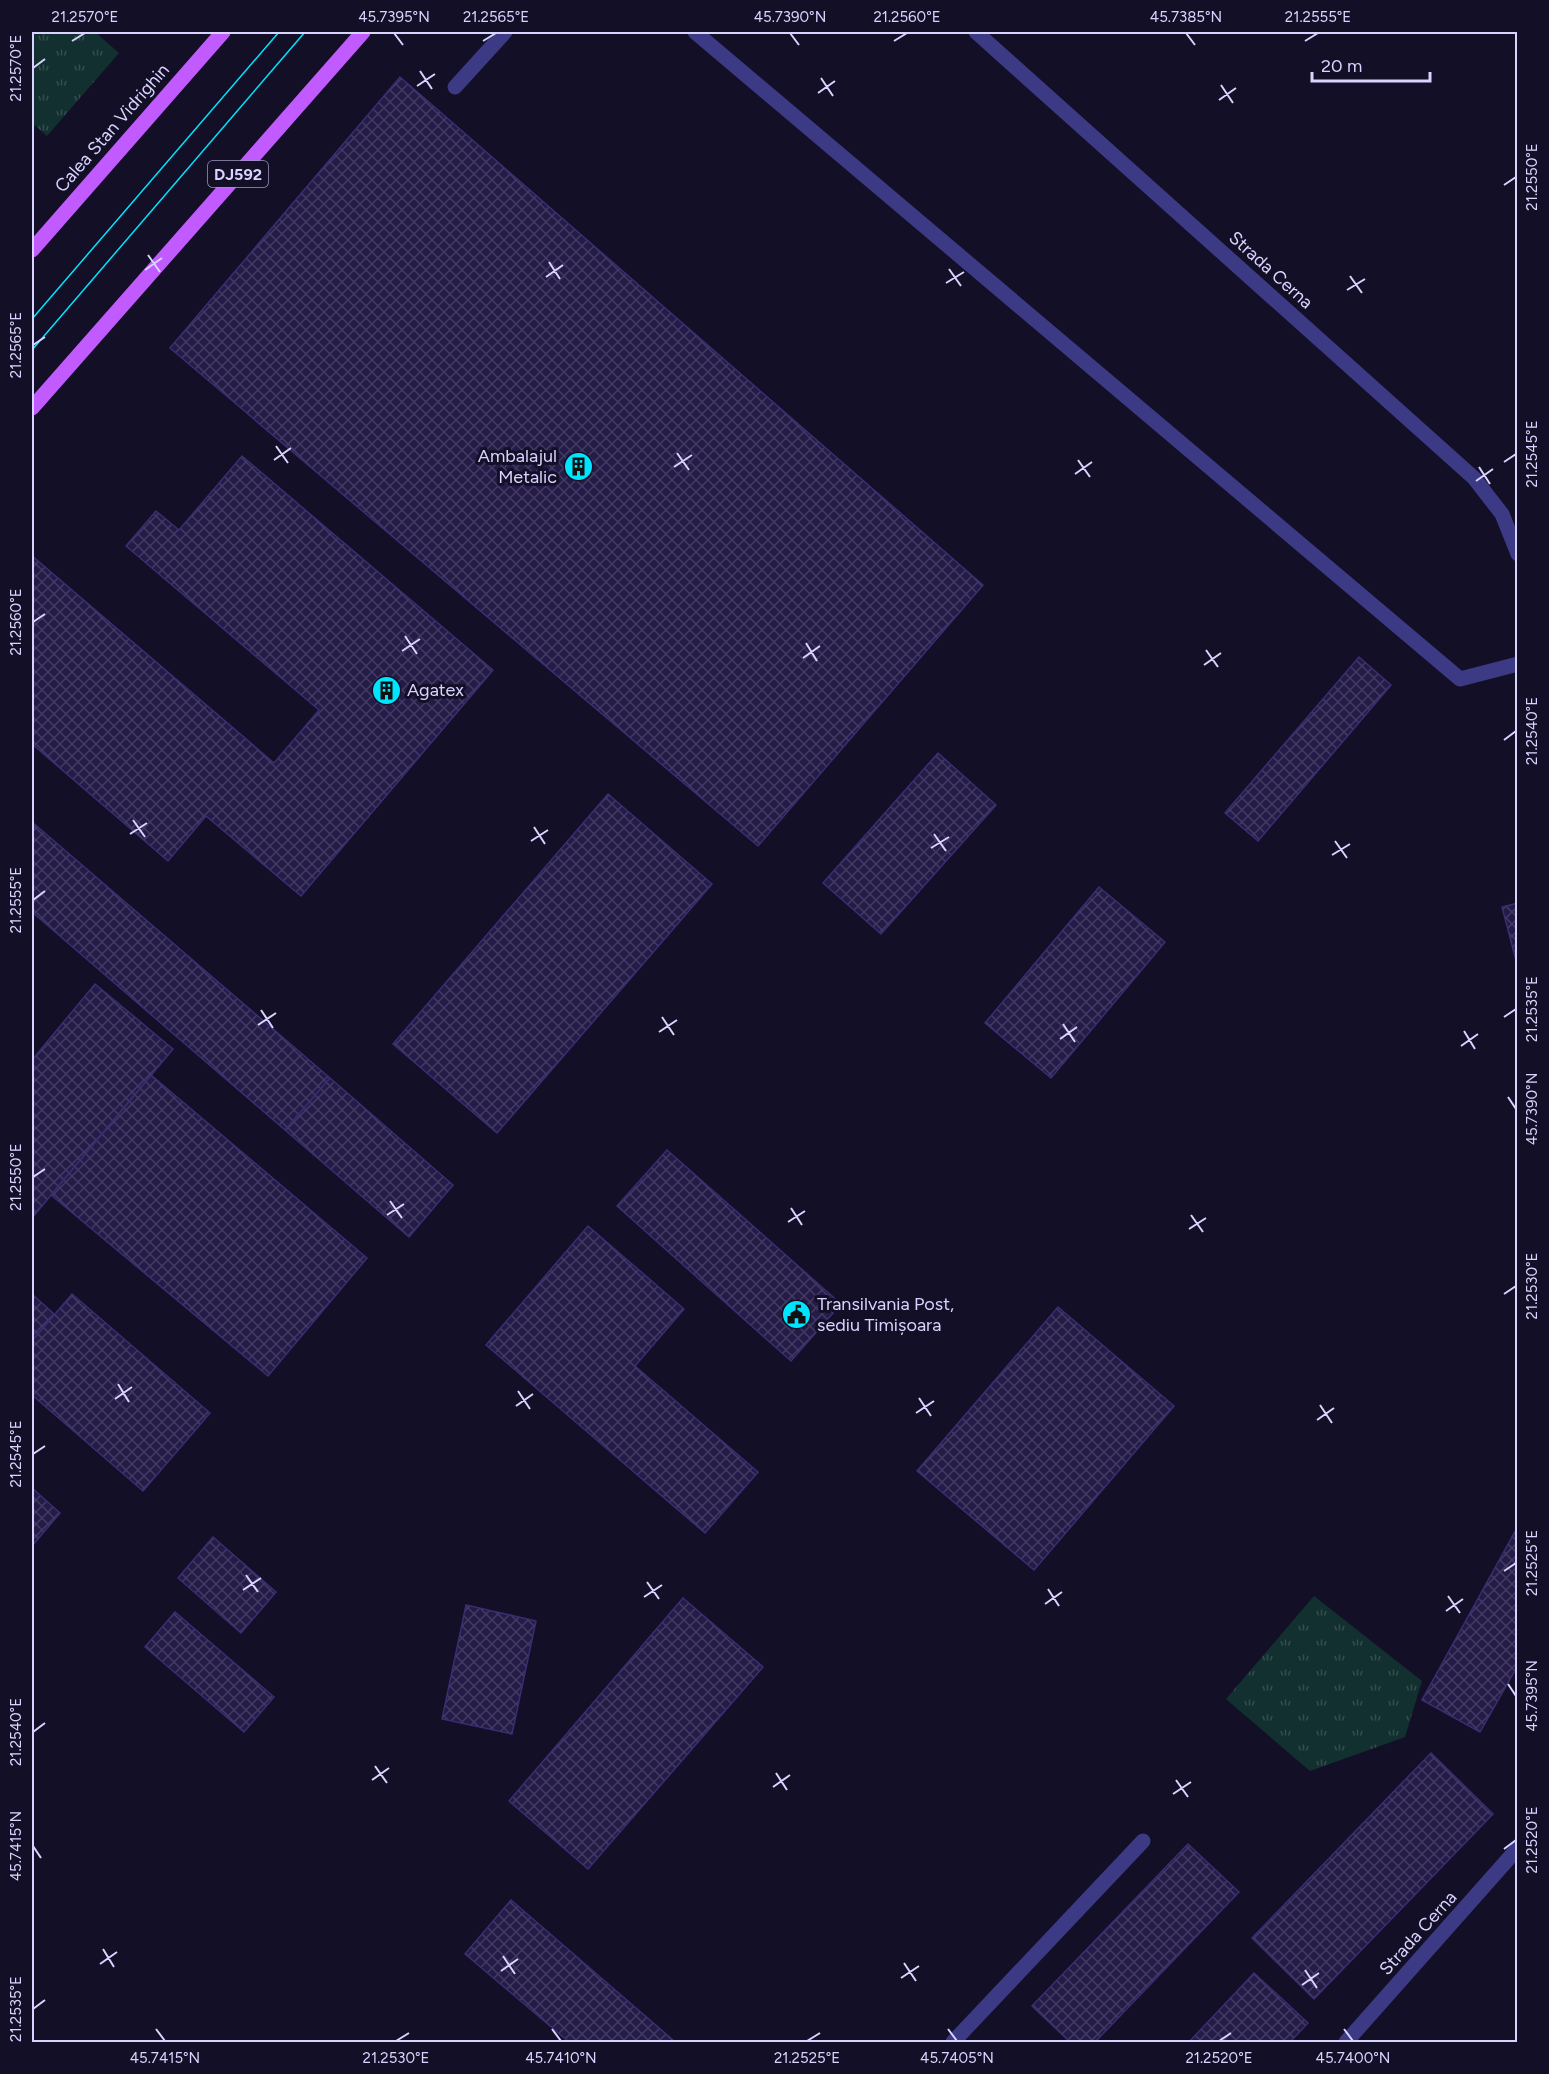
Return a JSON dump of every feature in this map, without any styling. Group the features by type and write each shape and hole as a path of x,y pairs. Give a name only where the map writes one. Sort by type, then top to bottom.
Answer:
{"main road":[{"name":"Calea Stan Vidrighin","path":"32,250 223,32"},
{"name":"DJ592","path":"32,408 363,32"}],"street":[{"path":"455,87 505,32"},
{"path":"695,32 1460,679 1518,664"},
{"name":"Strada Cerna","path":"976,32 1474,478 1502,514 1518,554"},
{"path":"952,2043 1143,1842"},
{"name":"Strada Cerna","path":"1346,2043 1518,1848"}],"green space":[{"path":"32,32 95,32 119,53 47,136 32,123"},
{"path":"1314,1596 1422,1681 1405,1737 1310,1771 1226,1699"}],"building":[{"name":"Ambalajul Metalic","path":"400,77 983,585 758,846 170,348"},
{"name":"Agatex","path":"242,456 493,670 301,896 206,816 168,861 32,744 32,556 274,763 319,710 126,546 156,511 179,530"},
{"path":"1359,657 1391,685 1258,841 1225,813"},
{"path":"938,753 996,805 881,934 823,883"},
{"path":"608,794 712,884 497,1133 393,1044"},
{"path":"32,822 330,1078 285,1130 32,912"},
{"path":"1099,887 1165,942 1051,1078 985,1023"},
{"path":"1518,903 1518,968 1502,907"},
{"path":"95,984 173,1049 32,1218 32,1060"},
{"path":"151,1075 367,1258 268,1376 51,1195"},
{"path":"330,1078 453,1185 409,1237 285,1130"},
{"path":"667,1150 841,1304 791,1361 617,1206"},
{"path":"588,1226 684,1309 635,1366 758,1472 705,1533 486,1345"},
{"path":"32,1294 54,1314 32,1341"},
{"path":"72,1294 210,1413 143,1491 32,1395 32,1341"},
{"path":"1058,1307 1174,1406 1034,1570 917,1471"},
{"path":"32,1488 60,1513 32,1546"},
{"path":"1518,1526 1518,1665 1480,1732 1422,1700"},
{"path":"213,1537 276,1592 241,1633 178,1578"},
{"path":"683,1598 763,1667 588,1869 509,1801"},
{"path":"466,1605 536,1621 512,1734 442,1719"},
{"path":"175,1612 274,1697 244,1732 145,1647"},
{"path":"1431,1753 1493,1814 1314,1999 1252,1938"},
{"path":"1188,1844 1239,1892 1095,2042 1070,2042 1032,2006"},
{"path":"511,1900 676,2042 569,2042 465,1954"},
{"path":"1254,1973 1308,2023 1290,2042 1189,2042"}],"tram line":[{"path":"32,319 279,32"},
{"path":"32,350 305,32"}],"place":[{"name":"Ambalajul Metalic","path":"578,466"},
{"name":"Agatex","path":"386,690"},
{"name":"Transilvania Post, sediu Timișoara","path":"796,1314"}]}
